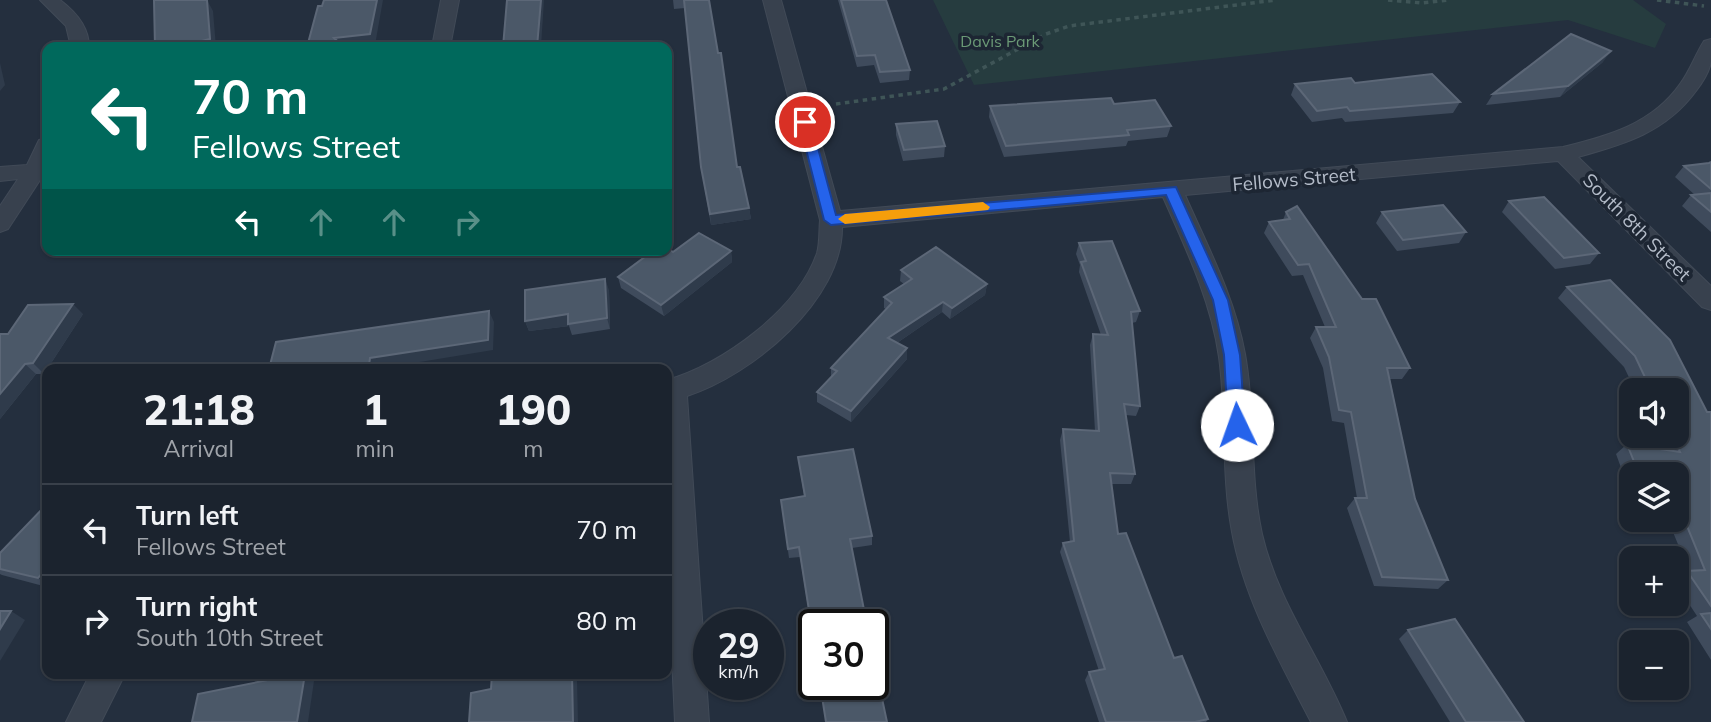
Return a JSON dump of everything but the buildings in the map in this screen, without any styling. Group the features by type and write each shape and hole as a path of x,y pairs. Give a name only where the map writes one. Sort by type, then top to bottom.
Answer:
{"street":[{"path":"49,0 66,13 81,35 80,42"},
{"path":"442,42 450,0"},
{"path":"672,390 717,370 757,344 792,315 814,284 829,253 831,220 772,0"},
{"name":"Fellows Street","path":"831,220 1563,154 1634,134 1669,110 1689,86 1711,46"},
{"name":"South 8th Street","path":"1563,154 1711,301"},
{"path":"0,174 41,171"},
{"path":"0,223 41,171"},
{"path":"1171,190 1223,311 1232,355 1238,466 1247,534 1275,616 1330,722"},
{"path":"672,421 692,722"},
{"path":"83,722 105,679"}],"path":[{"path":"836,104 944,89 1046,34 1069,26 1276,0"},
{"path":"1388,0 1422,3 1448,0"},
{"path":"1657,0 1704,6"}],"green space":[{"name":"Davis Park","path":"933,0 1633,0 1666,24 1655,48 1568,20 974,85"}],"slow traffic":[{"path":"845,219 983,207"}],"route":[{"path":"805,122 831,220 1171,190 1220,300 1232,355 1237,425"}]}
